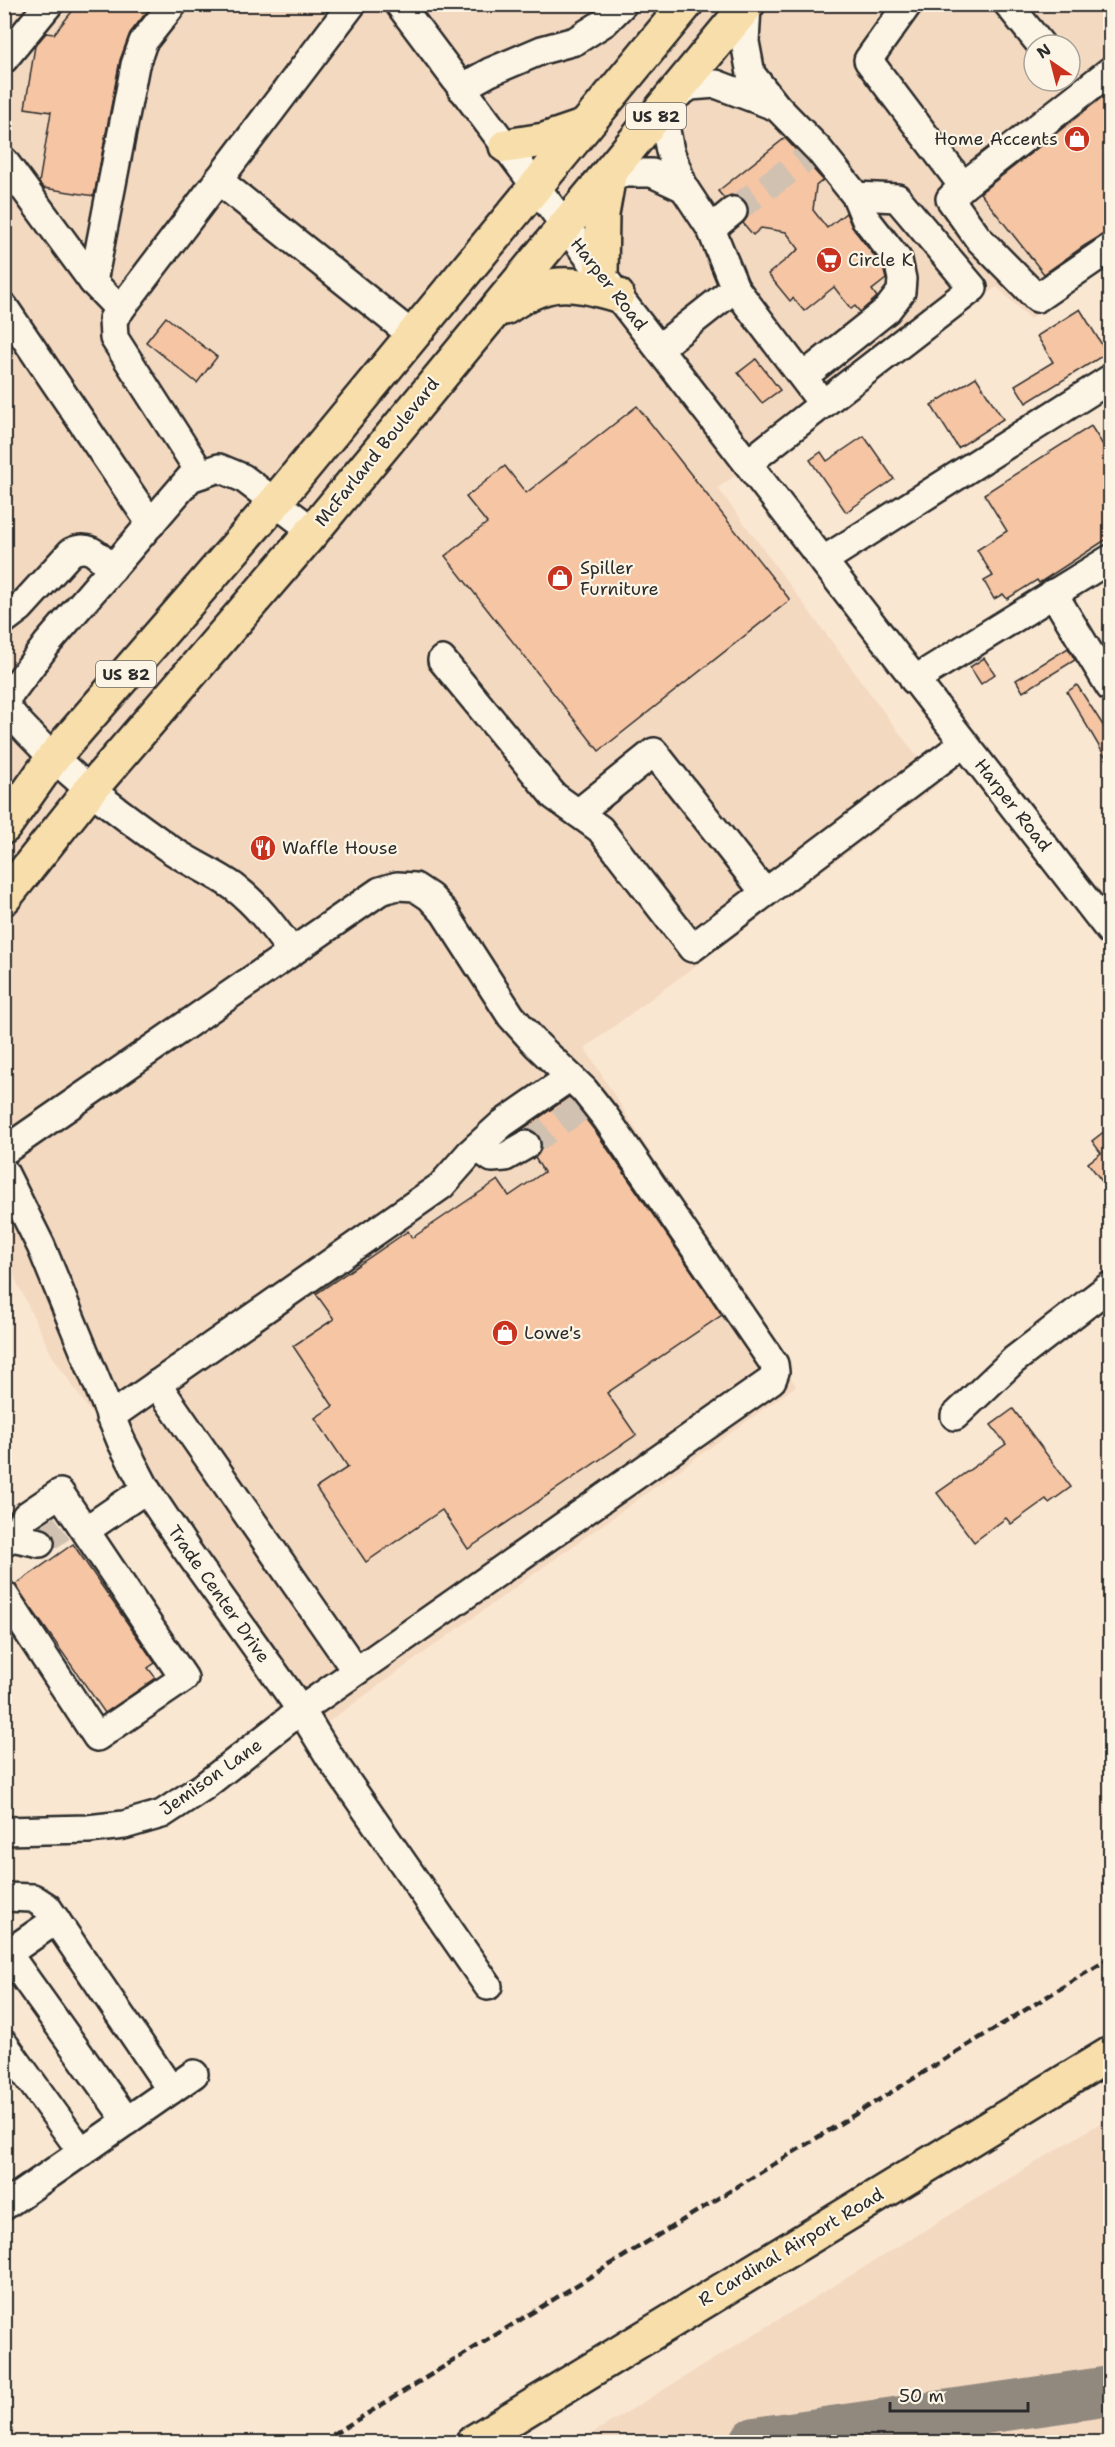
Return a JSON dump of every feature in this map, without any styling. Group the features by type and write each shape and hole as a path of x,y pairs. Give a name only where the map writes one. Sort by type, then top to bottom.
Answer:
{"main road":[{"name":"US 82","path":"4,827 52,759 276,501 686,4"},
{"name":"McFarland Boulevard","path":"4,898 90,790 313,531 748,5"},
{"path":"506,146 544,140 585,126"},
{"path":"484,323 521,297 550,285 609,285 602,214 609,173"},
{"name":"R Cardinal Airport Road","path":"473,2442 1110,2054"}],"street":[{"path":"4,59 49,4"},
{"path":"93,282 135,65 143,42 173,4"},
{"path":"201,474 114,338 113,319 352,4"},
{"name":"Harper Road","path":"399,4 609,285 1110,931"},
{"path":"461,88 490,72 542,50 575,41 605,22 623,4"},
{"path":"908,4 868,60 963,186"},
{"path":"1008,4 1031,33"},
{"path":"748,5 745,42 751,74 814,153 856,196 865,218 898,260 902,279 901,292 887,310 803,377"},
{"path":"1082,84 1110,71"},
{"path":"777,107 716,84 690,86 671,99 664,120 670,151 684,188 711,229 735,288 823,404"},
{"path":"1068,93 950,199 978,238 1037,298 1110,248"},
{"path":"4,161 93,282 120,310"},
{"path":"609,173 652,173 684,188"},
{"path":"218,180 412,335"},
{"path":"748,463 973,288 897,198 856,196"},
{"path":"711,229 733,211"},
{"path":"658,348 735,288"},
{"path":"4,307 152,524"},
{"path":"824,560 1110,379"},
{"path":"292,952 271,921 235,888 168,848 90,790 52,759 4,704 47,644 190,478 219,468 243,478 313,531"},
{"path":"9,608 71,552 81,548 92,550 112,569"},
{"path":"914,680 1110,559"},
{"path":"1053,593 1110,687"},
{"path":"442,660 554,796 600,829 692,948 964,743"},
{"path":"578,813 654,752 765,893"},
{"name":"Jemison Lane","path":"4,1151 380,891 397,886 415,887 430,897 444,912 512,1016 537,1045 570,1077 586,1104 606,1118 774,1364 775,1372 772,1380 301,1710 203,1787 162,1814 124,1825 88,1829 4,1831"},
{"path":"110,1417 441,1186 502,1124 570,1077"},
{"path":"477,1147 492,1158 505,1157 526,1145"},
{"name":"Trade Center Drive","path":"4,1172 41,1246 110,1417 146,1489 301,1710 329,1756 488,1986"},
{"path":"955,1416 1014,1360 1110,1286"},
{"path":"157,1384 356,1671"},
{"path":"75,1525 146,1489"},
{"path":"4,1595 97,1737 184,1678 75,1525 60,1493 26,1516 8,1539"},
{"path":"8,1539 40,1543"},
{"path":"4,1897 33,1898 47,1907 171,2090"},
{"path":"56,1920 6,1955 127,2121"},
{"path":"4,2044 82,2152"},
{"path":"4,2206 194,2074"}],"shaded area":[{"path":"26,5 1110,5 1110,266 1030,319 997,287 718,488 938,785 585,1048 796,1386 310,1735 51,1354 5,1257 4,30"},
{"path":"1110,2117 1110,2442 578,2442"}],"building":[{"path":"78,4 153,4 130,33 120,60 94,196 44,188 39,183 51,112 25,108 35,46 46,33 54,34"},
{"name":"Home Accents","path":"1110,91 1110,233 1084,246 1044,274 980,193"},
{"path":"785,138 823,180 816,186 813,210 827,228 846,213 852,227 883,267 886,279 872,290 877,297 860,312 855,306 851,309 834,287 804,311 793,298 790,301 768,274 799,249 786,232 761,228 753,235 743,223 748,216 746,202 738,196 731,195 724,198 718,191"},
{"path":"1080,309 1107,353 1026,403 1015,385 1053,362 1037,336"},
{"path":"166,317 217,357 197,383 146,342"},
{"path":"756,359 780,390 762,403 738,373"},
{"path":"976,377 1003,419 958,448 931,405"},
{"path":"637,406 790,600 599,751 445,556 487,523 466,497 505,466 526,493"},
{"path":"1091,426 1110,456 1110,537 1039,583 1037,580 1007,599 1003,594 994,599 984,581 993,576 977,550 1007,531 984,494"},
{"path":"864,436 894,479 846,512 810,460 821,452 827,461"},
{"path":"1068,648 1075,660 1023,692 1016,680"},
{"path":"984,658 995,674 981,684 970,667"},
{"path":"1077,685 1110,736 1110,765 1067,692"},
{"name":"Lowe's","path":"569,1097 598,1135 722,1315 607,1393 636,1435 468,1549 442,1510 366,1562 316,1488 348,1467 315,1418 333,1406 293,1346 334,1319 316,1294 408,1231 412,1238 498,1180 509,1196 544,1172 535,1158 542,1146 539,1137 533,1131 520,1131"},
{"path":"1110,1127 1110,1192 1088,1163 1101,1153 1092,1141"},
{"path":"1013,1409 1071,1487 1049,1503 1046,1499 1011,1524 1006,1518 974,1542 937,1493 1006,1444 991,1425"},
{"path":"73,1544 155,1663 148,1668 156,1678 105,1713 15,1585"}],"taxiway":[{"path":"755,2442 1110,2391"}],"tunnel":[{"path":"733,211 808,157"},
{"path":"526,1145 580,1108"},
{"path":"40,1543 63,1527"}],"railway":[{"path":"321,2442 1110,1958"}],"place":[{"name":"Home Accents","path":"1077,139"},
{"name":"Circle K","path":"829,260"},
{"name":"Spiller Furniture","path":"560,578"},
{"name":"Waffle House","path":"263,848"},
{"name":"Lowe's","path":"505,1333"}]}
